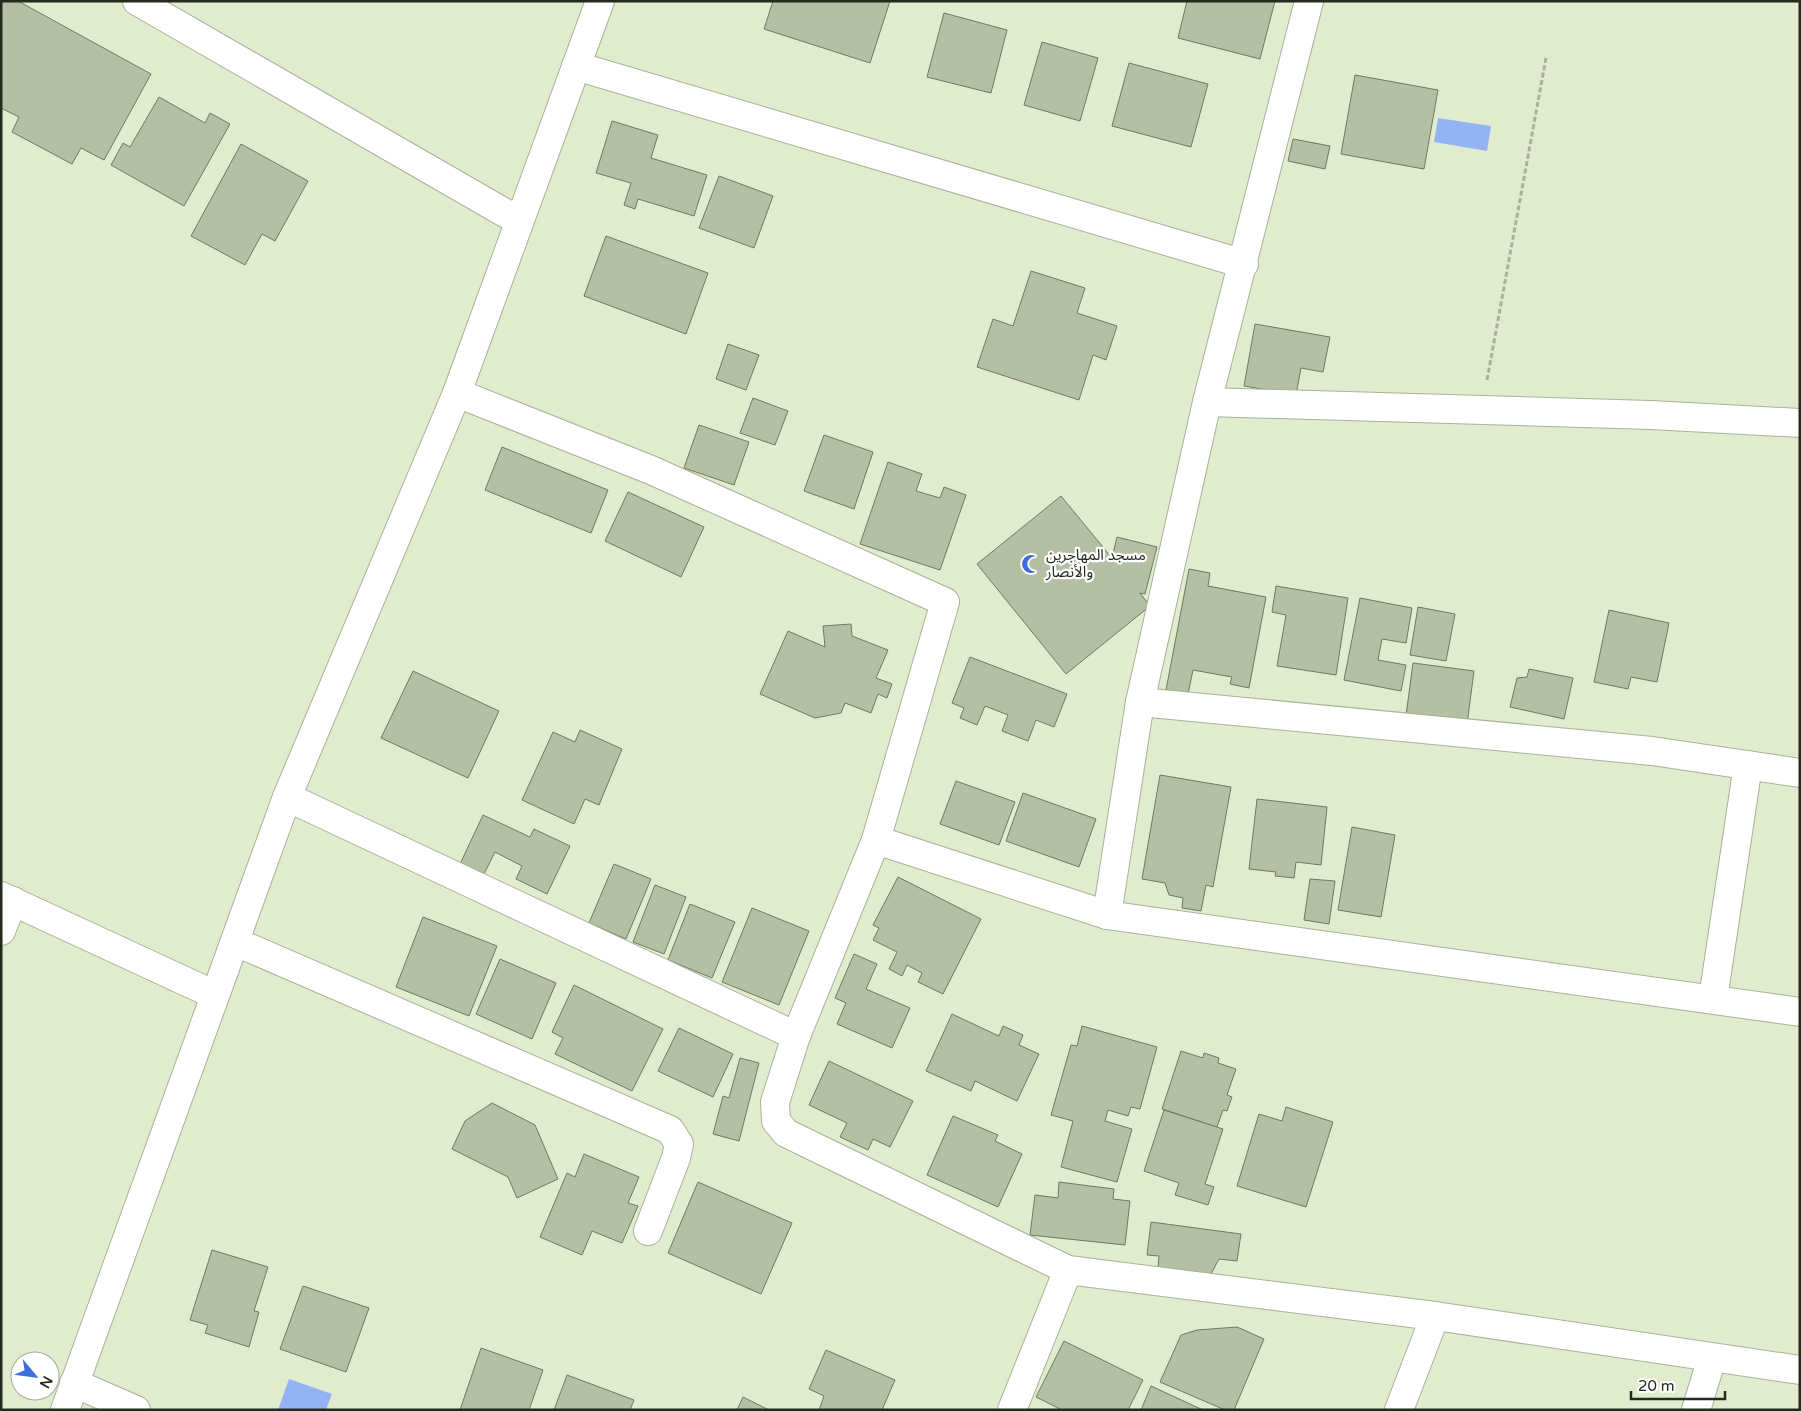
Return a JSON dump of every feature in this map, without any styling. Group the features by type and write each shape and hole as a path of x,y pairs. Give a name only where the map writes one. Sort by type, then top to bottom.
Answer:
{"street":[{"path":"137,1 520,222"},
{"path":"65,1410 287,797 457,393 600,1"},
{"path":"1107,915 1140,702 1207,402 1244,264 1309,1"},
{"path":"576,66 1244,264"},
{"path":"457,393 651,470 945,602 876,840 796,1036 775,1102 776,1121 786,1133 1068,1270 1435,1316 1800,1370"},
{"path":"1207,402 1651,415 1800,423"},
{"path":"1140,702 1652,752 1800,774"},
{"path":"1713,999 1748,765"},
{"path":"287,797 796,1036"},
{"path":"876,840 1107,915 1800,1012"},
{"path":"1,931 7,899 215,995"},
{"path":"236,942 670,1130 679,1144 648,1232"},
{"path":"1012,1410 1068,1270"},
{"path":"1399,1410 1435,1316"},
{"path":"1696,1410 1712,1358"},
{"path":"74,1383 136,1410"}],"path":[{"path":"1482,410 1546,58"}],"water":[{"path":"1438,118 1491,126 1487,151 1434,142"},
{"path":"289,1379 332,1394 326,1410 278,1410"}],"building":[{"path":"1,1 18,1 151,74 104,160 81,148 72,164 12,132 19,117 1,108"},
{"path":"773,1 890,1 870,63 764,29"},
{"path":"1187,1 1275,1 1260,59 1178,38"},
{"path":"944,13 1007,30 991,93 927,77"},
{"path":"1042,42 1098,58 1080,121 1024,105"},
{"path":"1129,63 1208,84 1191,147 1112,126"},
{"path":"1355,75 1438,90 1424,169 1341,154"},
{"path":"159,97 205,123 210,113 230,124 184,206 111,165 123,143 130,147"},
{"path":"612,121 658,135 651,158 707,175 694,216 638,199 635,209 624,205 631,183 596,173"},
{"path":"1293,139 1330,146 1325,169 1288,161"},
{"path":"241,144 308,181 275,241 262,234 245,265 191,236"},
{"path":"719,176 773,196 754,248 699,228"},
{"path":"606,236 708,273 686,334 584,296"},
{"path":"1031,271 1085,288 1077,313 1117,326 1106,360 1093,355 1079,400 977,367 993,319 1013,326"},
{"path":"1255,324 1330,337 1323,372 1301,368 1296,395 1244,386"},
{"path":"728,344 759,355 746,390 716,379"},
{"path":"753,398 788,411 775,445 740,433"},
{"path":"699,425 749,442 734,485 684,468"},
{"path":"824,435 873,452 854,509 804,491"},
{"path":"502,447 608,490 591,533 485,490"},
{"path":"888,462 922,474 916,491 940,498 944,487 966,495 940,570 860,544"},
{"path":"628,492 704,527 681,577 605,541"},
{"path":"1061,496 1112,558 1117,537 1157,547 1145,594 1140,593 1150,606 1066,674 977,564"},
{"path":"1189,569 1210,573 1208,586 1266,597 1249,688 1230,684 1232,677 1193,670 1188,694 1166,690"},
{"path":"1276,586 1348,598 1336,675 1277,666 1286,615 1272,612"},
{"path":"1360,598 1412,608 1406,643 1382,639 1378,660 1406,665 1401,691 1344,680"},
{"path":"1418,607 1455,614 1446,661 1410,655"},
{"path":"1609,610 1669,623 1657,682 1631,677 1628,689 1594,682"},
{"path":"851,624 852,636 888,650 876,678 892,684 887,698 878,694 871,713 845,703 841,713 815,718 760,694 788,631 825,647 823,626"},
{"path":"970,657 1067,694 1054,727 1036,720 1028,741 1002,731 1008,715 985,706 977,725 960,718 964,708 952,703"},
{"path":"1413,663 1474,671 1466,732 1405,723"},
{"path":"1529,669 1573,678 1564,719 1510,707 1517,678 1527,677"},
{"path":"413,671 499,711 468,778 381,738"},
{"path":"580,730 622,749 599,805 585,799 574,824 522,800 553,732 575,742"},
{"path":"1160,775 1231,787 1213,887 1206,885 1201,911 1182,908 1183,898 1169,895 1165,883 1142,879"},
{"path":"956,781 1015,802 999,845 940,824"},
{"path":"1023,793 1096,819 1079,867 1006,841"},
{"path":"1257,799 1327,807 1321,865 1296,862 1294,878 1275,876 1276,872 1249,869"},
{"path":"483,815 530,837 534,829 570,846 547,894 516,879 522,866 495,852 483,876 460,864"},
{"path":"1352,827 1395,835 1381,917 1338,910"},
{"path":"614,864 651,879 626,939 589,923"},
{"path":"898,877 981,919 943,994 918,982 922,973 907,965 902,976 889,969 897,952 873,940 879,928 873,925"},
{"path":"1310,879 1335,881 1329,924 1304,920"},
{"path":"655,885 686,897 664,954 633,942"},
{"path":"690,904 735,922 712,978 668,960"},
{"path":"752,908 809,931 779,1005 722,982"},
{"path":"423,917 497,946 469,1016 396,987"},
{"path":"854,954 877,964 866,989 910,1008 892,1048 837,1024 846,1003 835,998"},
{"path":"500,959 556,983 532,1039 476,1014"},
{"path":"574,985 663,1029 632,1091 555,1054 563,1038 552,1032"},
{"path":"952,1014 999,1036 1003,1026 1023,1035 1019,1045 1039,1054 1017,1101 975,1081 971,1091 926,1071"},
{"path":"1082,1026 1157,1047 1140,1109 1131,1107 1128,1116 1108,1110 1105,1121 1132,1129 1117,1182 1061,1167 1073,1121 1051,1115 1071,1045 1077,1046"},
{"path":"679,1028 733,1054 713,1097 658,1071"},
{"path":"1181,1051 1203,1058 1204,1053 1219,1058 1218,1063 1236,1069 1227,1095 1232,1097 1227,1111 1223,1110 1217,1127 1162,1109"},
{"path":"740,1058 759,1063 739,1141 713,1134 723,1096 729,1098"},
{"path":"829,1061 913,1101 890,1147 873,1139 868,1150 840,1137 847,1123 809,1105"},
{"path":"492,1103 535,1125 558,1179 517,1198 508,1177 452,1149 465,1121"},
{"path":"1286,1107 1333,1122 1306,1207 1237,1186 1259,1114 1282,1121"},
{"path":"1164,1110 1223,1129 1205,1184 1214,1187 1208,1205 1175,1195 1179,1183 1144,1171"},
{"path":"953,1116 998,1135 995,1141 1022,1154 998,1207 927,1175"},
{"path":"584,1154 639,1177 628,1203 638,1206 622,1243 592,1231 582,1255 540,1237 567,1173 575,1177"},
{"path":"698,1182 792,1223 761,1294 668,1253"},
{"path":"1059,1182 1114,1189 1113,1199 1130,1201 1125,1245 1030,1235 1035,1195 1058,1198"},
{"path":"1151,1222 1241,1234 1237,1261 1219,1259 1211,1274 1158,1268 1159,1256 1147,1255"},
{"path":"212,1250 268,1267 254,1311 259,1312 249,1347 205,1333 208,1325 190,1320"},
{"path":"303,1286 369,1308 346,1372 280,1349"},
{"path":"1237,1327 1264,1339 1234,1410 1225,1410 1160,1382 1181,1335 1197,1330"},
{"path":"1064,1341 1143,1380 1128,1410 1062,1410 1036,1397"},
{"path":"481,1348 543,1370 529,1410 460,1410"},
{"path":"826,1350 895,1380 882,1410 819,1410 824,1396 809,1389"},
{"path":"567,1375 634,1400 630,1410 554,1410"},
{"path":"1151,1386 1203,1410 1141,1410"},
{"path":"743,1397 769,1410 737,1410"}],"place":[{"name":"مسجد المهاجرين والأنصار","path":"1031,564"}]}
